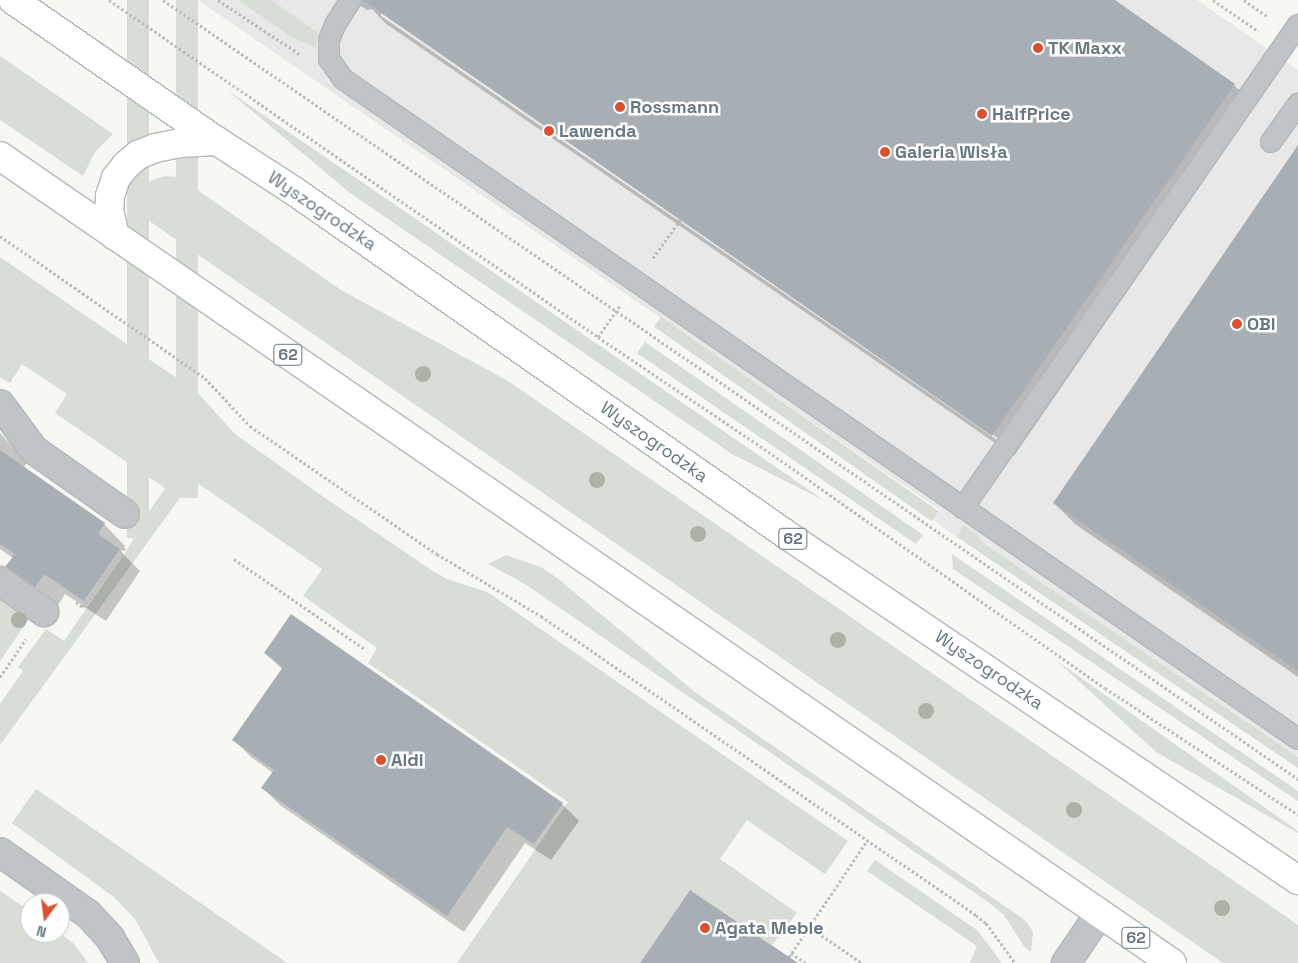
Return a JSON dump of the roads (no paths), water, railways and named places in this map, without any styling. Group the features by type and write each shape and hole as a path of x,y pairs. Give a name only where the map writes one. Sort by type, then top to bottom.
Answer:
{"main road":[{"name":"Wyszogrodzka","path":"13,0 217,141 294,191 787,535 1200,812 1298,880"},
{"path":"115,236 109,211 110,196 116,178 126,165 138,155 155,148 180,143 217,141"},
{"name":"62","path":"0,156 1172,963"}],"street":[{"path":"0,404 34,450 125,514"},
{"path":"0,581 44,612"},
{"path":"0,852 88,914 110,938 125,963"},
{"path":"1066,963 1100,913"}],"lane":[{"path":"351,0 335,25 330,40 329,59 343,79 1298,739"},
{"path":"963,508 1298,25"},
{"path":"1271,142 1298,104"},
{"path":"1200,812 1298,871"}],"place":[{"name":"TK Maxx","path":"1038,48"},
{"name":"Rossmann","path":"620,107"},
{"name":"HalfPrice","path":"982,114"},
{"name":"Lawenda","path":"549,131"},
{"name":"Galeria Wisła","path":"885,152"},
{"name":"OBI","path":"1237,324"},
{"name":"Aldi","path":"381,760"},
{"name":"Agata Meble","path":"705,928"}]}
